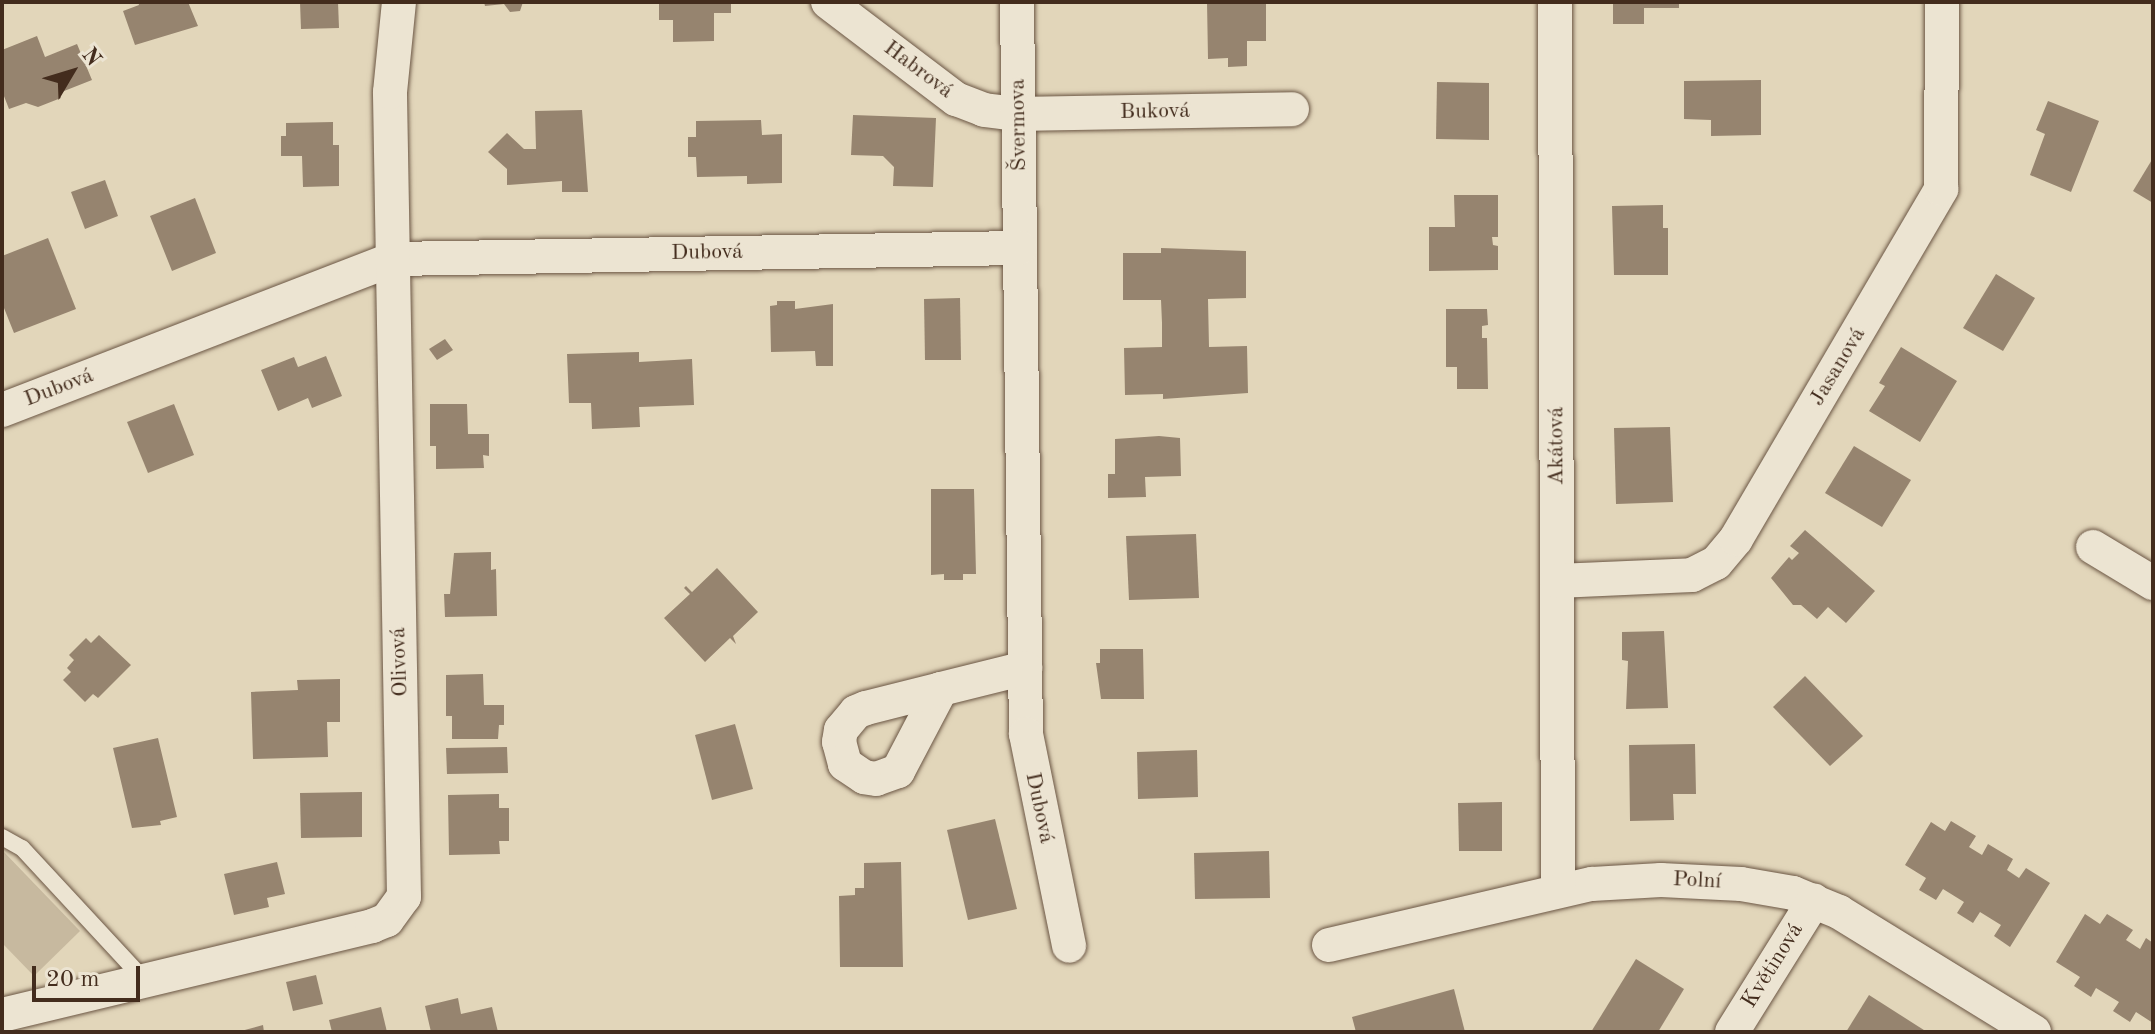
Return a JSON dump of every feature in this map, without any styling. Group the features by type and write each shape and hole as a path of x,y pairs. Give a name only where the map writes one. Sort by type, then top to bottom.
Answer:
{"street":[{"name":"Olivová","path":"2,1015 372,926 387,920 404,897 390,92 399,2"},
{"name":"Habrová","path":"828,2 956,99 984,110 1018,114"},
{"name":"Švermova","path":"1017,2 1020,248"},
{"name":"Akátová","path":"1555,2 1558,891"},
{"name":"Jasanová","path":"1557,581 1692,575 1716,563 1736,539 1941,189 1942,2"},
{"name":"Buková","path":"1018,114 1292,109"},
{"name":"Dubová","path":"2,410 394,259 1020,248 1029,762 1069,946"},
{"path":"2093,547 2153,583"},
{"path":"941,689 1025,668"},
{"name":"Polní","path":"1329,945 1558,891 1628,881 1700,880 1770,888 1814,901 1861,924 2034,1032"},
{"name":"Květinová","path":"1732,1032 1814,901"}],"lane":[{"path":"2,837 22,848 145,981"}],"shaded area":[{"path":"2,850 80,931 34,976 2,943"}],"building":[{"path":"138,2 188,2 198,26 135,45 123,11 139,5"},
{"path":"300,2 338,2 339,28 301,29"},
{"path":"484,2 523,2 520,11 510,12 504,4 485,6"},
{"path":"659,2 731,2 731,13 714,13 714,41 673,42 673,20 659,20"},
{"path":"1207,2 1266,2 1266,41 1247,41 1247,66 1228,67 1228,58 1208,59"},
{"path":"1613,2 1679,2 1679,8 1644,8 1644,24 1613,24"},
{"path":"37,36 45,57 77,44 92,80 59,93 61,98 38,107 26,103 9,109 2,91 2,50"},
{"path":"1761,80 1761,135 1711,136 1711,120 1684,119 1684,81"},
{"path":"1437,82 1489,83 1489,140 1436,139"},
{"path":"2048,101 2099,121 2071,192 2030,175 2045,134 2036,130"},
{"path":"582,110 588,192 562,192 562,181 507,185 507,169 488,152 507,133 524,149 536,149 535,111"},
{"path":"853,115 936,118 933,187 893,186 894,167 883,156 851,155"},
{"path":"761,120 762,135 782,134 782,183 747,184 747,176 697,177 696,157 688,157 688,137 696,137 696,121"},
{"path":"333,122 333,145 339,145 339,186 303,187 302,156 281,156 281,136 286,136 286,123"},
{"path":"2153,158 2153,203 2133,191"},
{"path":"105,180 118,216 85,229 71,192"},
{"path":"1454,195 1498,195 1498,237 1492,237 1493,245 1498,246 1498,270 1429,271 1429,227 1455,227"},
{"path":"195,198 216,253 172,271 150,216"},
{"path":"1663,205 1663,228 1668,228 1668,275 1614,275 1612,206"},
{"path":"48,238 76,309 14,333 2,303 2,256"},
{"path":"1161,248 1246,251 1246,298 1208,299 1209,347 1247,346 1248,393 1163,399 1163,394 1125,395 1124,348 1162,347 1162,323 1161,300 1123,300 1123,253 1161,253"},
{"path":"1996,274 2035,298 2003,351 1963,328"},
{"path":"960,298 961,360 925,360 924,299"},
{"path":"777,301 795,301 795,309 833,304 833,366 816,366 815,351 771,352 770,306 777,305"},
{"path":"1446,309 1487,309 1488,325 1482,326 1482,338 1487,338 1488,389 1457,389 1457,367 1446,367"},
{"path":"445,339 453,350 437,360 429,349"},
{"path":"1901,347 1957,381 1920,442 1869,411 1885,386 1879,383"},
{"path":"639,352 639,362 692,359 694,405 639,407 640,427 592,429 591,403 569,403 567,354"},
{"path":"326,356 342,396 312,408 308,398 278,411 261,370 294,357 298,367"},
{"path":"174,404 194,455 148,473 127,422"},
{"path":"430,404 467,404 468,434 489,434 489,456 483,455 484,468 436,469 436,446 430,446"},
{"path":"1670,427 1673,502 1616,504 1614,428"},
{"path":"1180,438 1181,476 1145,477 1146,497 1108,498 1108,474 1115,474 1115,439"},
{"path":"1854,446 1911,480 1882,527 1825,493"},
{"path":"931,489 974,489 976,574 963,574 963,580 944,580 944,574 931,575"},
{"path":"1805,530 1875,591 1846,623 1828,607 1817,619 1801,605 1793,605 1771,578 1789,557 1792,560 1799,553 1790,546"},
{"path":"1196,534 1199,598 1129,600 1126,536"},
{"path":"491,552 491,570 496,569 497,616 445,617 444,594 450,594 454,553"},
{"path":"717,568 758,612 733,636 736,644 730,638 705,662 664,618 690,594 684,588 686,586 692,592"},
{"path":"1664,631 1668,708 1626,709 1628,661 1622,660 1622,632"},
{"path":"99,635 131,665 98,698 93,694 85,702 63,680 71,672 67,668 74,660 69,655 86,638 91,643"},
{"path":"1100,649 1143,649 1144,699 1101,699 1096,663 1100,663"},
{"path":"483,674 484,705 504,705 504,725 499,725 498,739 452,739 452,716 446,716 446,675"},
{"path":"1805,676 1863,736 1830,766 1773,707"},
{"path":"340,679 340,722 327,722 328,757 253,759 251,692 298,690 297,680"},
{"path":"735,724 753,789 712,800 695,735"},
{"path":"158,738 177,817 160,821 161,825 132,828 113,748"},
{"path":"1695,744 1696,794 1673,794 1674,820 1630,821 1629,745"},
{"path":"507,747 508,773 447,774 446,748"},
{"path":"1197,750 1198,797 1138,799 1137,752"},
{"path":"362,792 362,837 301,838 300,793"},
{"path":"499,794 499,808 509,808 509,841 499,841 500,854 449,855 448,795"},
{"path":"1502,802 1502,851 1459,851 1458,803"},
{"path":"995,819 1017,909 968,920 947,830"},
{"path":"1951,821 1976,836 1969,847 1982,855 1988,844 2013,859 2007,870 2019,878 2026,868 2050,883 2010,947 1994,936 2001,925 1980,912 1973,923 1957,913 1964,902 1943,889 1936,900 1919,890 1926,878 1905,865 1931,822 1945,831"},
{"path":"1269,851 1270,898 1195,899 1194,853"},
{"path":"277,862 285,894 267,898 269,907 234,915 224,874"},
{"path":"901,862 903,967 840,967 839,896 855,895 855,888 864,888 864,863"},
{"path":"2085,914 2100,924 2107,914 2133,930 2126,940 2140,949 2146,938 2153,943 2153,1023 2136,1012 2130,1022 2113,1011 2119,1002 2096,988 2091,997 2074,986 2080,977 2056,962"},
{"path":"1636,959 1684,989 1658,1032 1591,1032"},
{"path":"316,975 323,1004 293,1011 286,982"},
{"path":"1454,989 1465,1032 1356,1032 1352,1017"},
{"path":"1869,995 1927,1032 1846,1032"},
{"path":"458,998 461,1014 492,1007 498,1032 431,1032 425,1006"},
{"path":"381,1007 387,1032 332,1032 329,1020"},
{"path":"263,1025 264,1032 241,1032 241,1031"}]}
